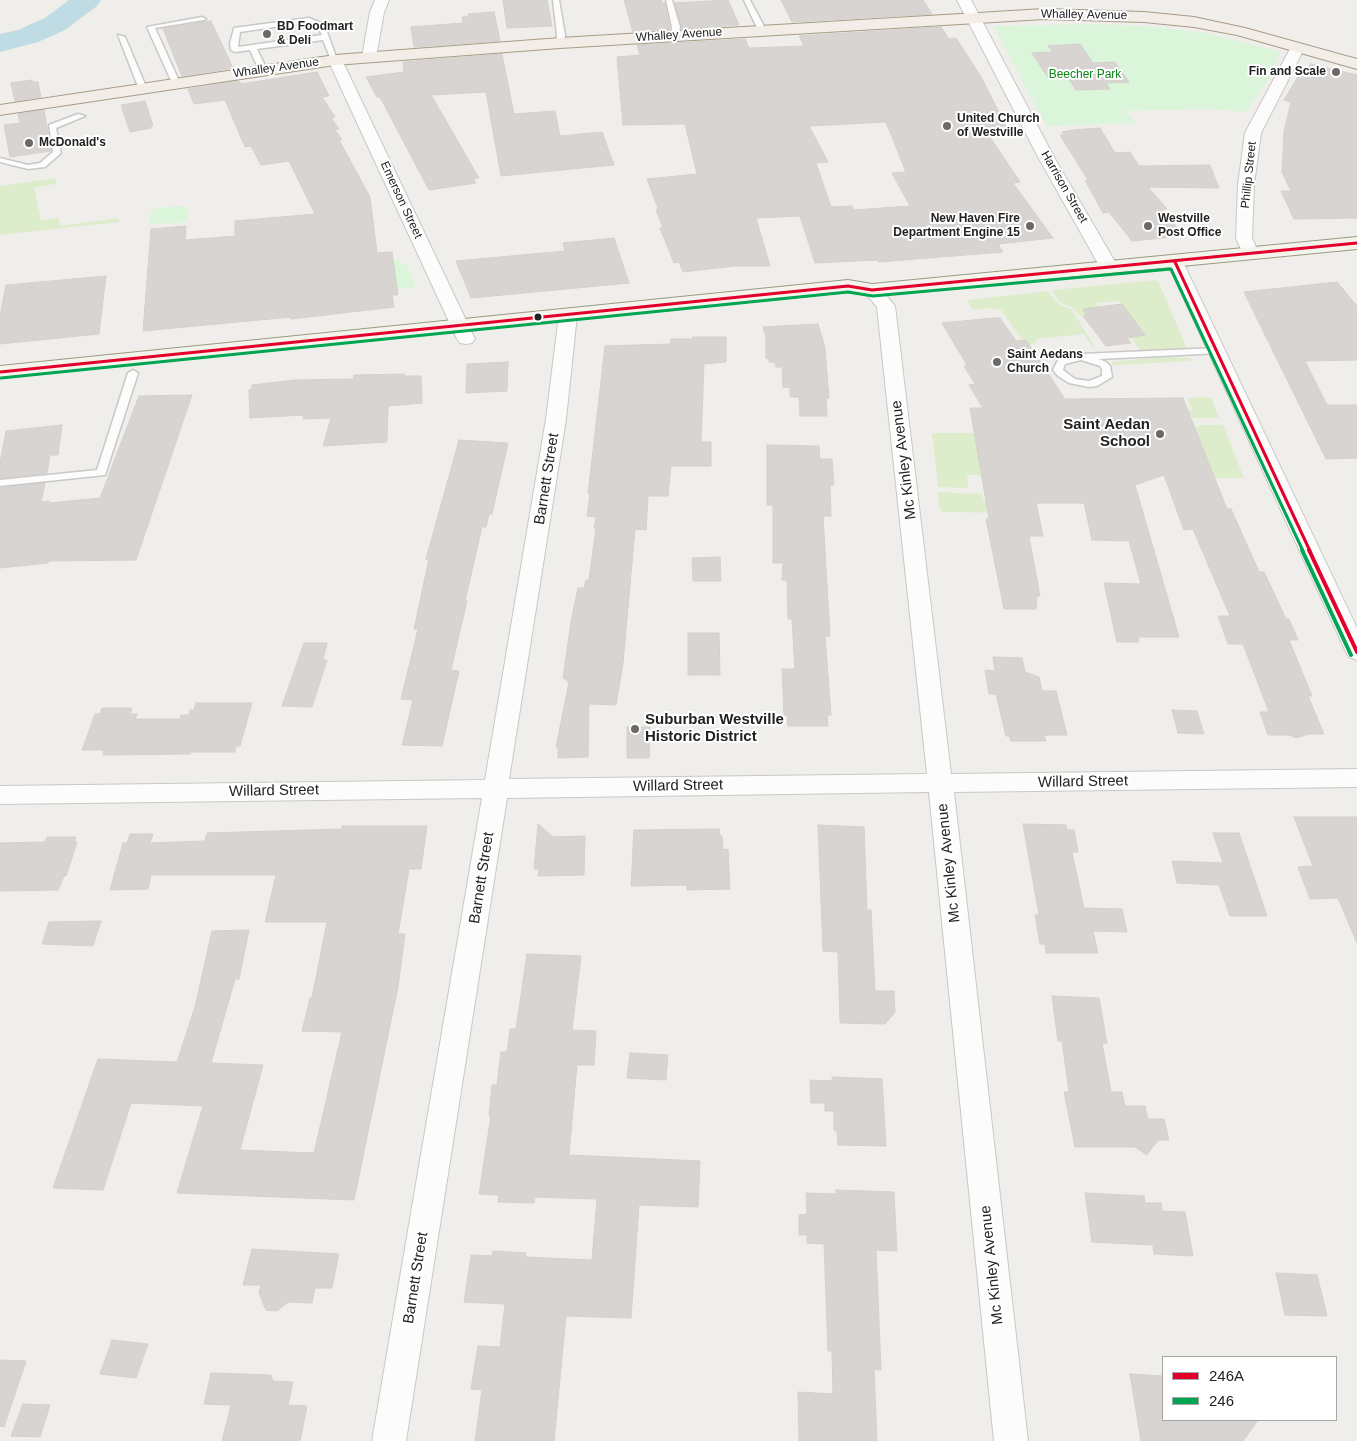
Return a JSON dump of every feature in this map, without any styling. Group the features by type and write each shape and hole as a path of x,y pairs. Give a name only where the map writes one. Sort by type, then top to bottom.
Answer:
{"main road":[{"name":"Whalley Avenue","path":"0,110 335,60 560,43 973,17 1095,14 1166,19 1218,26 1357,64"},
{"path":"0,372 187,360 568,322 857,299 872,290 1357,243"},
{"path":"0,387 133,373 187,360"}],"street":[{"path":"369,57 377,12 382,0"},
{"name":"Harrison Street","path":"964,0 1046,157 1109,267"},
{"name":"Phillip Street","path":"1251,254 1244,238 1246,185 1253,133 1298,47"},
{"name":"Emerson Street","path":"335,60 464,333"},
{"path":"1175,262 1357,652"},
{"name":"Mc Kinley Avenue","path":"872,290 886,306 1011,1441"},
{"name":"Barnett Street","path":"388,1441 497,788 556,419 568,322"},
{"name":"Willard Street","path":"0,795 1357,778"}],"lane":[{"path":"556,0 562,35 560,43"},
{"path":"669,0 676,28 675,36"},
{"path":"747,0 762,30"},
{"path":"176,83 152,27 202,19"},
{"path":"326,38 236,50 234,44 237,30 309,20 320,24 326,38 335,60"},
{"path":"120,37 143,89"},
{"path":"252,48 263,70"},
{"path":"0,160 28,167 42,165 57,153 52,127 81,116"},
{"path":"1089,358 1107,368 1108,372 1103,380 1080,383 1066,378 1058,370 1059,366 1066,359 1217,351"},
{"path":"0,483 101,473 133,373"}],"green space":[{"name":"Beecher Park","path":"1099,24 1157,27 1205,33 1280,52 1268,80 1246,112 1205,109 1126,111 1135,123 1047,126 993,26"},
{"path":"55,178 57,182 54,184 34,188 41,220 59,218 60,226 119,218 119,222 0,235 0,186"},
{"path":"183,206 188,208 187,220 181,223 150,224 151,211 157,208"},
{"path":"400,259 401,264 406,264 416,287 386,291 382,261"},
{"path":"1155,280 1159,283 1188,351 1142,353 1131,337 1145,335 1119,301 1096,303 1099,307 1087,315 1080,316 1073,308 1059,302 1052,290"},
{"path":"1048,291 1057,303 1072,310 1095,347 1093,347 1084,334 1035,339 1037,343 1026,345 1001,310 991,308 973,310 967,300"},
{"path":"1164,357 1191,358 1192,361 1113,365 1111,362"},
{"path":"1211,397 1219,418 1194,418 1191,416 1188,410 1192,410 1187,398"},
{"path":"1200,425 1223,425 1244,478 1215,478 1195,427 1200,427"},
{"path":"932,433 975,433 994,458 978,457 981,475 967,475 968,488 938,487"},
{"path":"937,492 982,494 984,502 1010,503 1013,513 943,512 940,510"}],"building":[{"path":"503,0 547,0 552,26 507,28"},
{"path":"624,0 661,0 662,3 665,3 670,30 633,32"},
{"path":"728,0 739,25 682,29 675,3"},
{"path":"781,0 923,0 932,14 792,22"},
{"path":"494,12 500,41 414,47 411,27 463,23 462,17 468,17 468,14"},
{"path":"211,21 233,68 182,76 163,29"},
{"path":"941,27 949,39 956,38 981,77 1008,130 986,131 1020,182 1013,183 1053,238 998,244 1003,252 879,262 877,260 815,263 800,216 756,218 770,266 734,266 683,272 679,262 674,263 660,228 663,228 656,210 658,208 647,179 697,174 685,124 623,125 617,57 640,55 637,45 745,39 749,48 804,46 799,36","holes":["886,122 906,172 892,173 910,206 853,210 852,206 831,207 816,163 828,162 809,126"]},
{"path":"1080,44 1093,63 1115,62 1129,82 1106,83 1110,89 1076,90 1068,78 1049,79 1032,53 1053,52 1048,46"},
{"path":"502,54 514,114 555,111 560,136 602,132 614,165 501,176 486,92 431,95 479,178 473,178 476,183 429,190 380,97 377,97 366,77 404,72 403,62"},
{"path":"1311,64 1357,75 1357,218 1294,219 1281,191 1291,191 1282,172 1284,131 1291,102 1284,100 1299,75"},
{"path":"317,72 329,96 322,97 335,117 331,118 339,129 335,130 342,140 339,140 370,197 377,253 392,252 398,295 392,295 394,307 291,319 291,317 143,331 151,229 186,226 185,240 235,236 235,221 315,214 289,161 261,165 251,146 245,147 225,100 194,104 188,89 239,81 241,84"},
{"path":"32,80 32,82 38,82 41,97 15,101 11,83"},
{"path":"145,101 153,126 130,132 121,105"},
{"name":"McDonald's","path":"44,110 51,151 10,157 4,125 20,123 18,114"},
{"path":"1100,128 1115,153 1130,152 1139,166 1210,165 1219,188 1148,187 1167,209 1162,209 1184,236 1132,241 1109,212 1103,213 1085,180 1088,180 1060,135 1064,135 1062,132 1073,130"},
{"path":"614,238 629,283 471,298 456,261 565,251 563,243"},
{"path":"106,276 99,334 0,344 0,316 6,285"},
{"path":"1337,282 1357,306 1357,360 1305,361 1327,405 1357,405 1357,458 1326,459 1244,292"},
{"path":"1122,304 1145,335 1127,338 1131,343 1106,346 1083,316 1087,315 1083,309"},
{"path":"1000,318 1016,341 1026,340 1065,399 1183,398 1227,509 1231,509 1259,572 1264,572 1298,640 1289,640 1312,696 1308,696 1324,734 1309,734 1296,738 1290,735 1268,735 1260,712 1269,712 1243,644 1228,644 1218,616 1230,616 1193,529 1184,530 1164,475 1135,485 1179,637 1138,637 1139,642 1117,642 1104,583 1141,584 1129,541 1092,540 1084,503 1036,503 1043,536 1029,536 1040,596 1037,596 1036,609 1004,609 986,519 989,519 970,408 983,408 969,385 975,384 964,366 967,365 942,323"},
{"path":"818,324 825,348 829,398 826,398 827,416 800,416 799,397 790,397 790,388 783,387 782,367 776,367 775,362 769,362 769,358 766,359 766,337 763,327"},
{"path":"693,337 726,337 726,362 704,364 701,442 711,442 711,466 671,466 668,496 648,496 646,530 635,529 623,663 616,705 589,704 588,757 558,758 558,747 556,747 569,682 563,678 571,622 578,588 584,588 586,580 589,580 596,528 594,528 596,517 587,516 590,494 588,494 605,346 671,344 671,339 693,339"},
{"path":"508,362 507,391 466,393 467,364"},
{"path":"404,374 404,376 421,376 422,403 388,406 387,442 323,446 331,418 303,419 304,415 250,418 249,390 252,389 252,385 295,380 353,379 354,375"},
{"path":"192,395 136,560 49,561 48,563 0,568 0,488 45,483 41,502 49,501 49,503 100,498 139,396"},
{"path":"62,425 58,455 50,455 47,473 0,478 0,463 6,431"},
{"path":"459,440 508,443 492,514 489,514 486,527 482,527 465,601 467,601 451,670 459,671 442,746 402,745 413,700 401,699 418,629 414,629 429,559 426,559"},
{"path":"767,445 819,446 820,459 832,459 834,485 830,485 831,516 823,516 830,636 825,636 831,715 827,715 828,726 788,726 787,715 784,715 782,669 795,669 792,619 788,619 787,580 782,580 783,563 773,563 773,505 767,505"},
{"path":"720,557 721,581 693,581 692,558"},
{"path":"688,633 719,633 720,675 688,675"},
{"path":"304,643 327,643 323,660 327,660 312,707 282,706"},
{"path":"993,657 1022,658 1025,672 1039,677 1042,691 1056,691 1067,735 1044,735 1046,741 1011,741 1009,736 1006,736 996,694 989,694 985,670 995,671"},
{"path":"196,703 252,703 240,746 236,746 235,752 103,755 104,750 82,750 95,714 100,714 102,708 132,708 130,714 137,714 135,719 180,719 181,715 189,715 190,710 194,710"},
{"path":"1172,710 1197,711 1204,734 1178,733"},
{"path":"627,727 650,727 649,758 627,758"},
{"path":"1294,817 1357,817 1357,943 1338,898 1310,899 1298,867 1313,866"},
{"path":"538,824 553,837 585,836 584,875 538,876 539,869 534,869"},
{"path":"1023,824 1066,825 1067,830 1074,830 1078,852 1072,852 1084,908 1122,909 1127,932 1093,931 1098,953 1046,953 1045,944 1040,944 1035,915 1039,915"},
{"path":"818,825 864,827 867,910 871,910 875,991 894,991 895,1012 885,1024 840,1023 838,952 823,951"},
{"path":"342,826 427,826 421,869 409,869 398,934 405,934 398,987 354,1200 177,1193 203,1106 131,1103 103,1190 53,1188 98,1059 177,1062 195,1007 212,931 249,930 239,979 235,979 211,1063 263,1065 240,1150 314,1153 342,1032 302,1031 310,998 312,998 327,922 265,922 276,875 151,875 148,889 110,890 123,843 127,843 130,834 153,834 150,843 205,841 207,833 342,829"},
{"path":"719,829 720,836 722,836 723,850 728,849 730,889 687,890 687,885 631,886 634,830"},
{"path":"1213,833 1239,833 1267,916 1230,916 1219,885 1177,883 1172,861 1223,863"},
{"path":"47,837 76,837 74,842 77,842 66,876 64,876 58,890 0,891 0,843 45,842"},
{"path":"101,921 93,946 42,944 49,922"},
{"path":"527,954 581,956 572,1030 596,1031 594,1065 577,1065 569,1155 700,1161 698,1207 639,1205 631,1318 566,1316 554,1441 475,1441 482,1390 471,1389 478,1346 500,1347 505,1304 464,1302 471,1255 492,1256 493,1251 526,1253 525,1257 592,1260 597,1199 535,1197 534,1203 498,1202 499,1195 479,1194 491,1116 489,1116 492,1085 497,1085 501,1052 507,1052 510,1029 516,1029"},
{"path":"1052,996 1099,998 1107,1043 1102,1043 1111,1092 1122,1092 1125,1106 1145,1106 1148,1119 1164,1119 1169,1140 1158,1140 1147,1155 1135,1147 1075,1147 1064,1092 1069,1092 1062,1041 1058,1041"},
{"path":"630,1053 668,1055 666,1080 627,1078"},
{"path":"832,1077 882,1079 886,1146 838,1145 837,1131 834,1130 834,1111 825,1111 825,1103 811,1103 810,1080 833,1081"},
{"path":"836,1190 894,1192 897,1251 876,1250 881,1370 874,1369 877,1441 799,1441 798,1392 833,1394 832,1351 828,1351 824,1244 807,1243 807,1235 799,1235 799,1215 807,1214 806,1193 836,1194"},
{"path":"1085,1193 1144,1196 1145,1203 1161,1203 1162,1211 1185,1212 1193,1256 1154,1254 1153,1245 1092,1242"},
{"path":"252,1249 339,1254 332,1288 315,1288 312,1303 288,1302 277,1311 266,1310 259,1293 261,1285 243,1285"},
{"path":"1276,1273 1317,1275 1327,1316 1285,1315"},
{"path":"112,1340 148,1344 136,1378 100,1374"},
{"path":"0,1360 26,1361 4,1427 0,1426"},
{"path":"211,1373 271,1375 273,1381 293,1382 288,1405 307,1406 300,1441 222,1441 231,1405 204,1404"},
{"path":"1130,1374 1162,1376 1162,1421 1257,1421 1243,1441 1141,1441"},
{"path":"23,1404 50,1405 40,1437 11,1436"}],"waterway":[{"path":"0,43 28,36 55,24 87,0"}],"transit line":[{"name":"246A","path":"0,372 848,286 872,290 1357,243"},
{"name":"246A","path":"1175,262 1357,652"},
{"name":"246","path":"1,378 848,292 873,296 1171,269 1351,655"}],"place":[{"name":"BD Foodmart & Deli","path":"267,34"},
{"name":"Fin and Scale","path":"1336,72"},
{"name":"United Church of Westville","path":"947,126"},
{"name":"McDonald's","path":"29,143"},
{"name":"New Haven Fire Department Engine 15","path":"1030,226"},
{"name":"Westville Post Office","path":"1148,226"},
{"name":"Saint Aedans Church","path":"997,362"},
{"name":"Saint Aedan School","path":"1160,434"},
{"name":"Suburban Westville Historic District","path":"635,729"}]}
